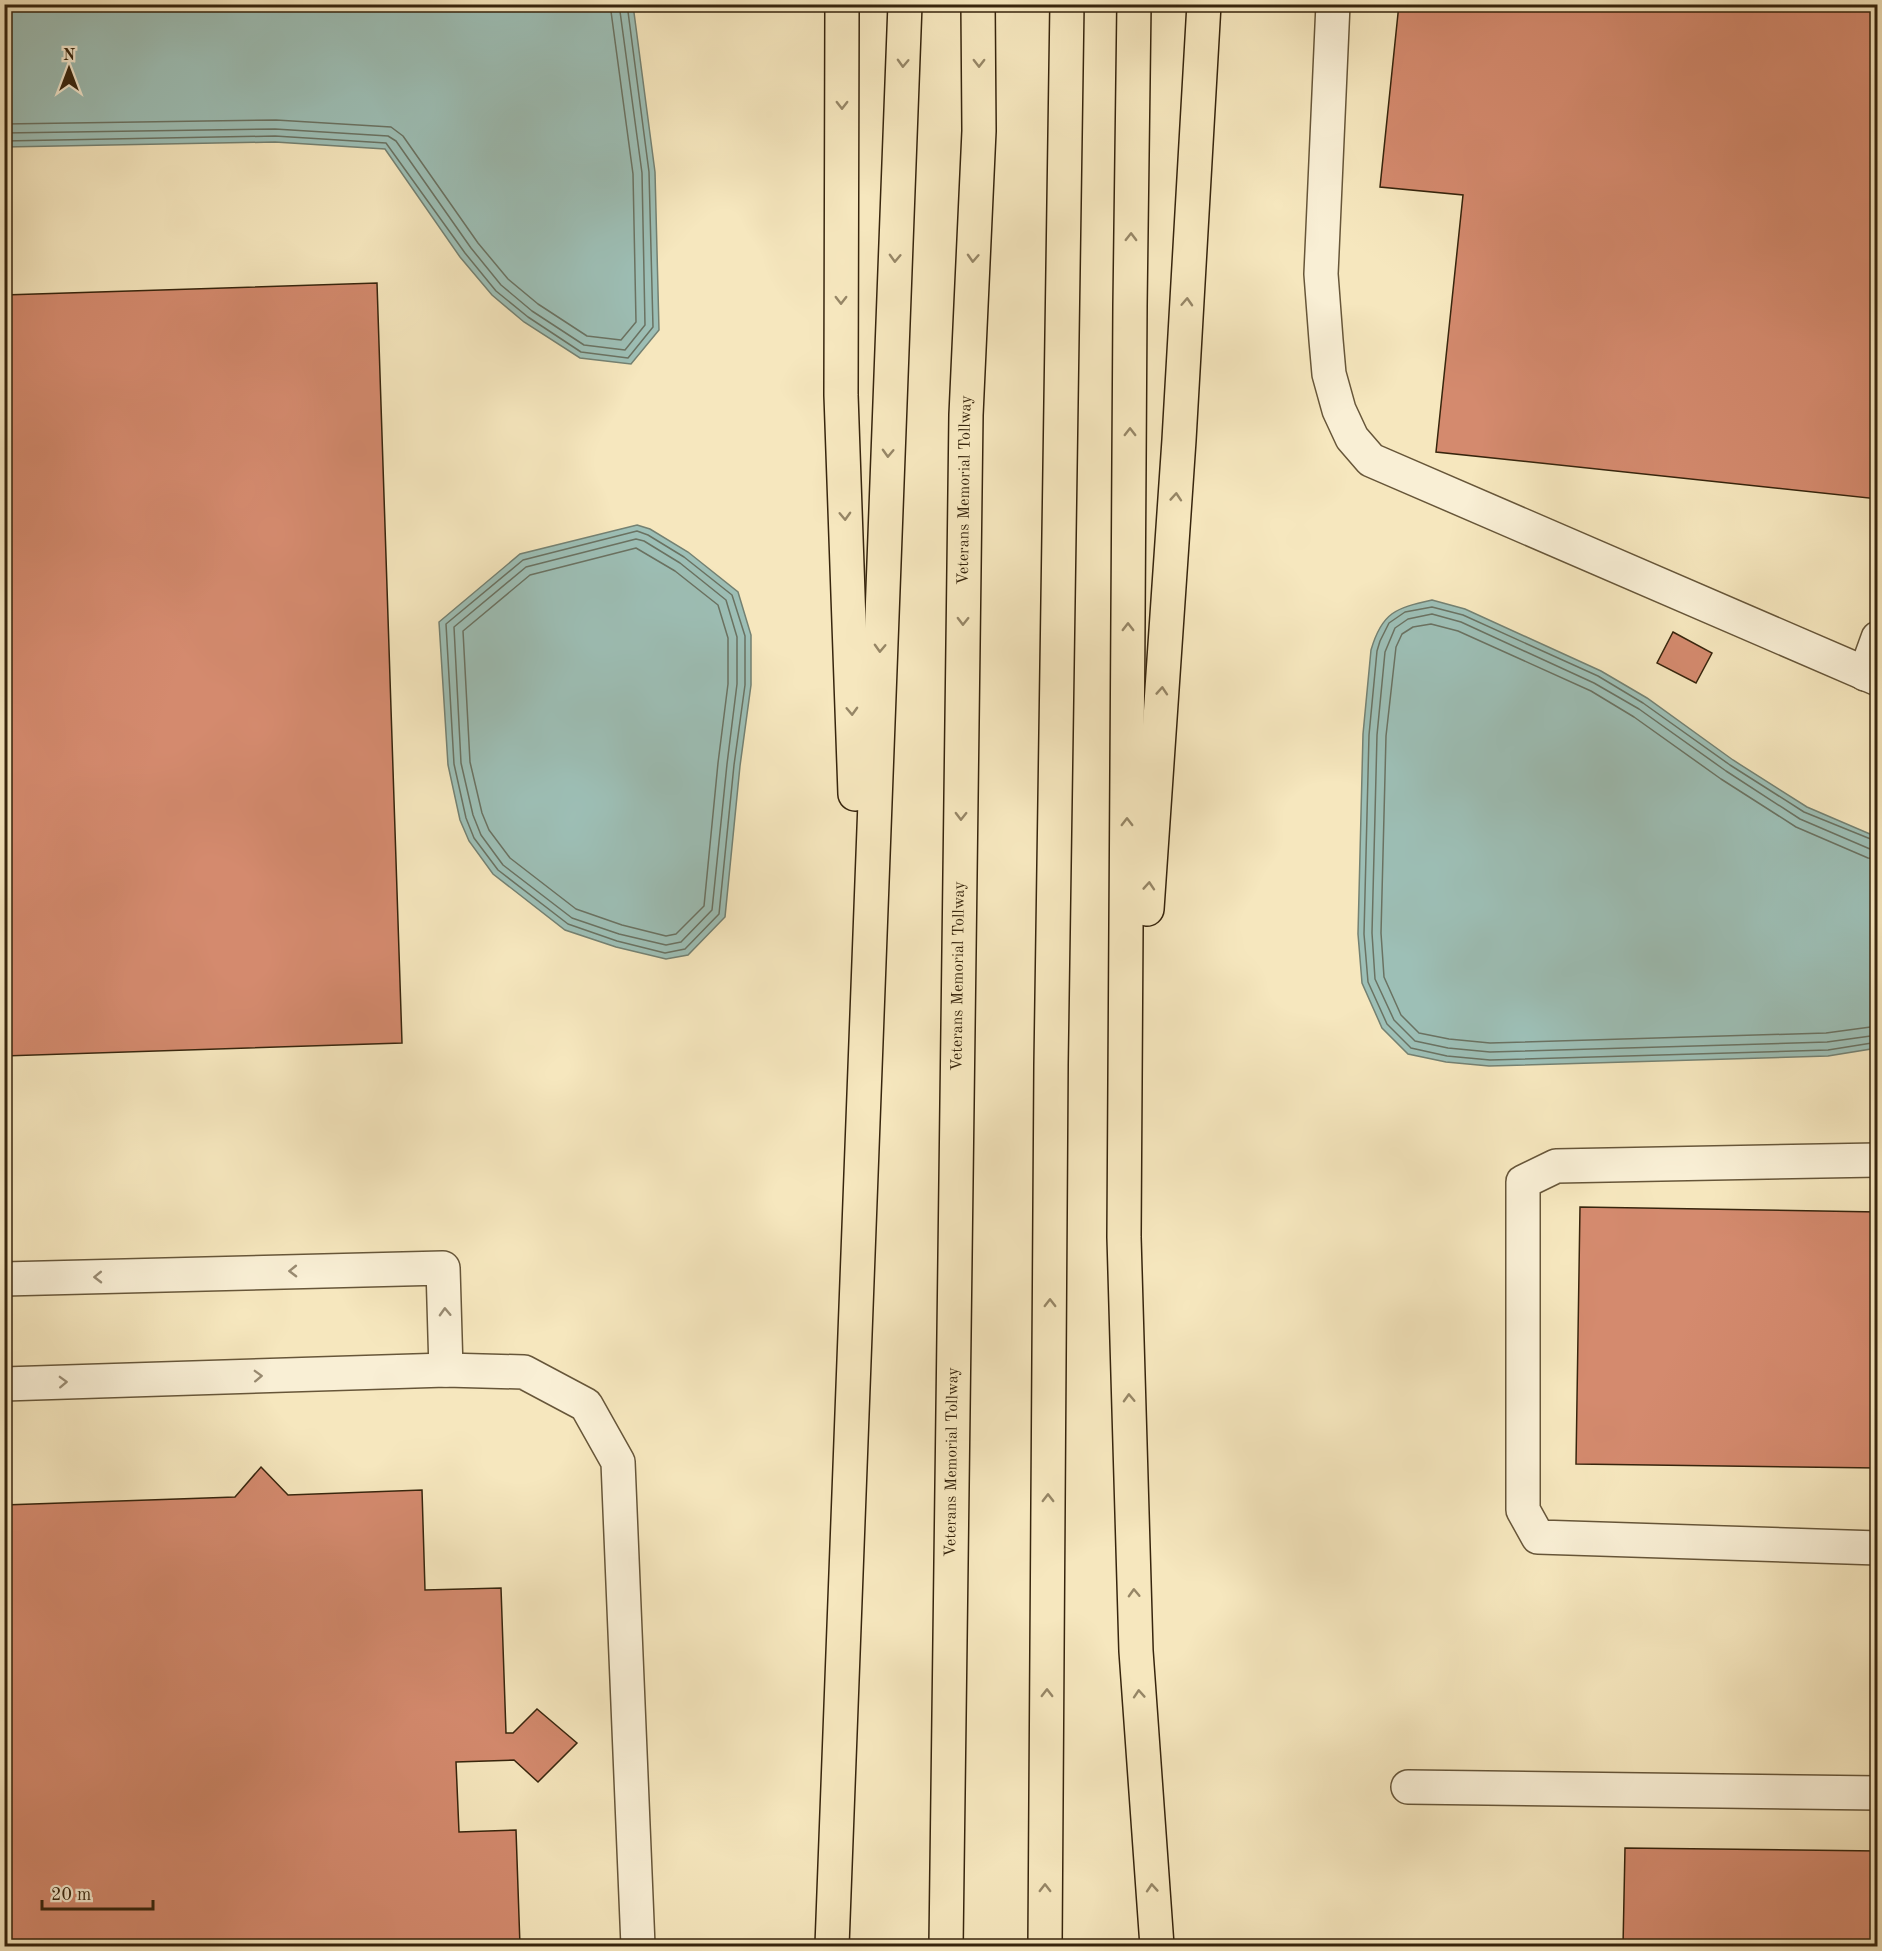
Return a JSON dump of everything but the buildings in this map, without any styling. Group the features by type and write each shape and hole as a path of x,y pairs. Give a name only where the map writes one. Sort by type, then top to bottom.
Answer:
{"highway":[{"path":"842,4 841,395 864,1070"},
{"path":"832,1947 905,4"},
{"name":"Veterans Memorial Tollway","path":"946,1947 966,415 979,131 978,4"},
{"path":"1045,1947 1051,1077 1067,4"},
{"path":"1134,4 1124,1238 1136,1651 1157,1947"},
{"path":"1124,1238 1179,452 1204,4"}],"lane":[{"path":"1333,4 1321,274 1329,374 1339,410 1353,438 1371,460 1871,677 1878,638"},
{"path":"1878,1160 1556,1166 1523,1182 1523,1510 1538,1537 1878,1548"},
{"path":"4,1279 443,1268 446,1370"},
{"path":"4,1384 446,1370 524,1372 586,1405 618,1462 638,1947"},
{"path":"1408,1787 1878,1794"}],"water":[{"path":"4,5 633,5 655,172 659,330 631,364 580,358 524,322 492,295 460,257 385,149 275,142 5,147"},
{"path":"637,525 650,529 688,552 738,592 751,635 751,685 740,766 725,917 688,955 666,959 616,947 565,930 493,874 469,841 460,820 448,765 439,622 520,554"},
{"path":"1432,600 1465,609 1601,671 1647,698 1733,760 1807,807 1877,837 1877,1048 1828,1056 1489,1066 1446,1062 1408,1054 1382,1028 1362,983 1358,934 1363,734 1371,650 1380,627 1392,614 1400,609"}]}
